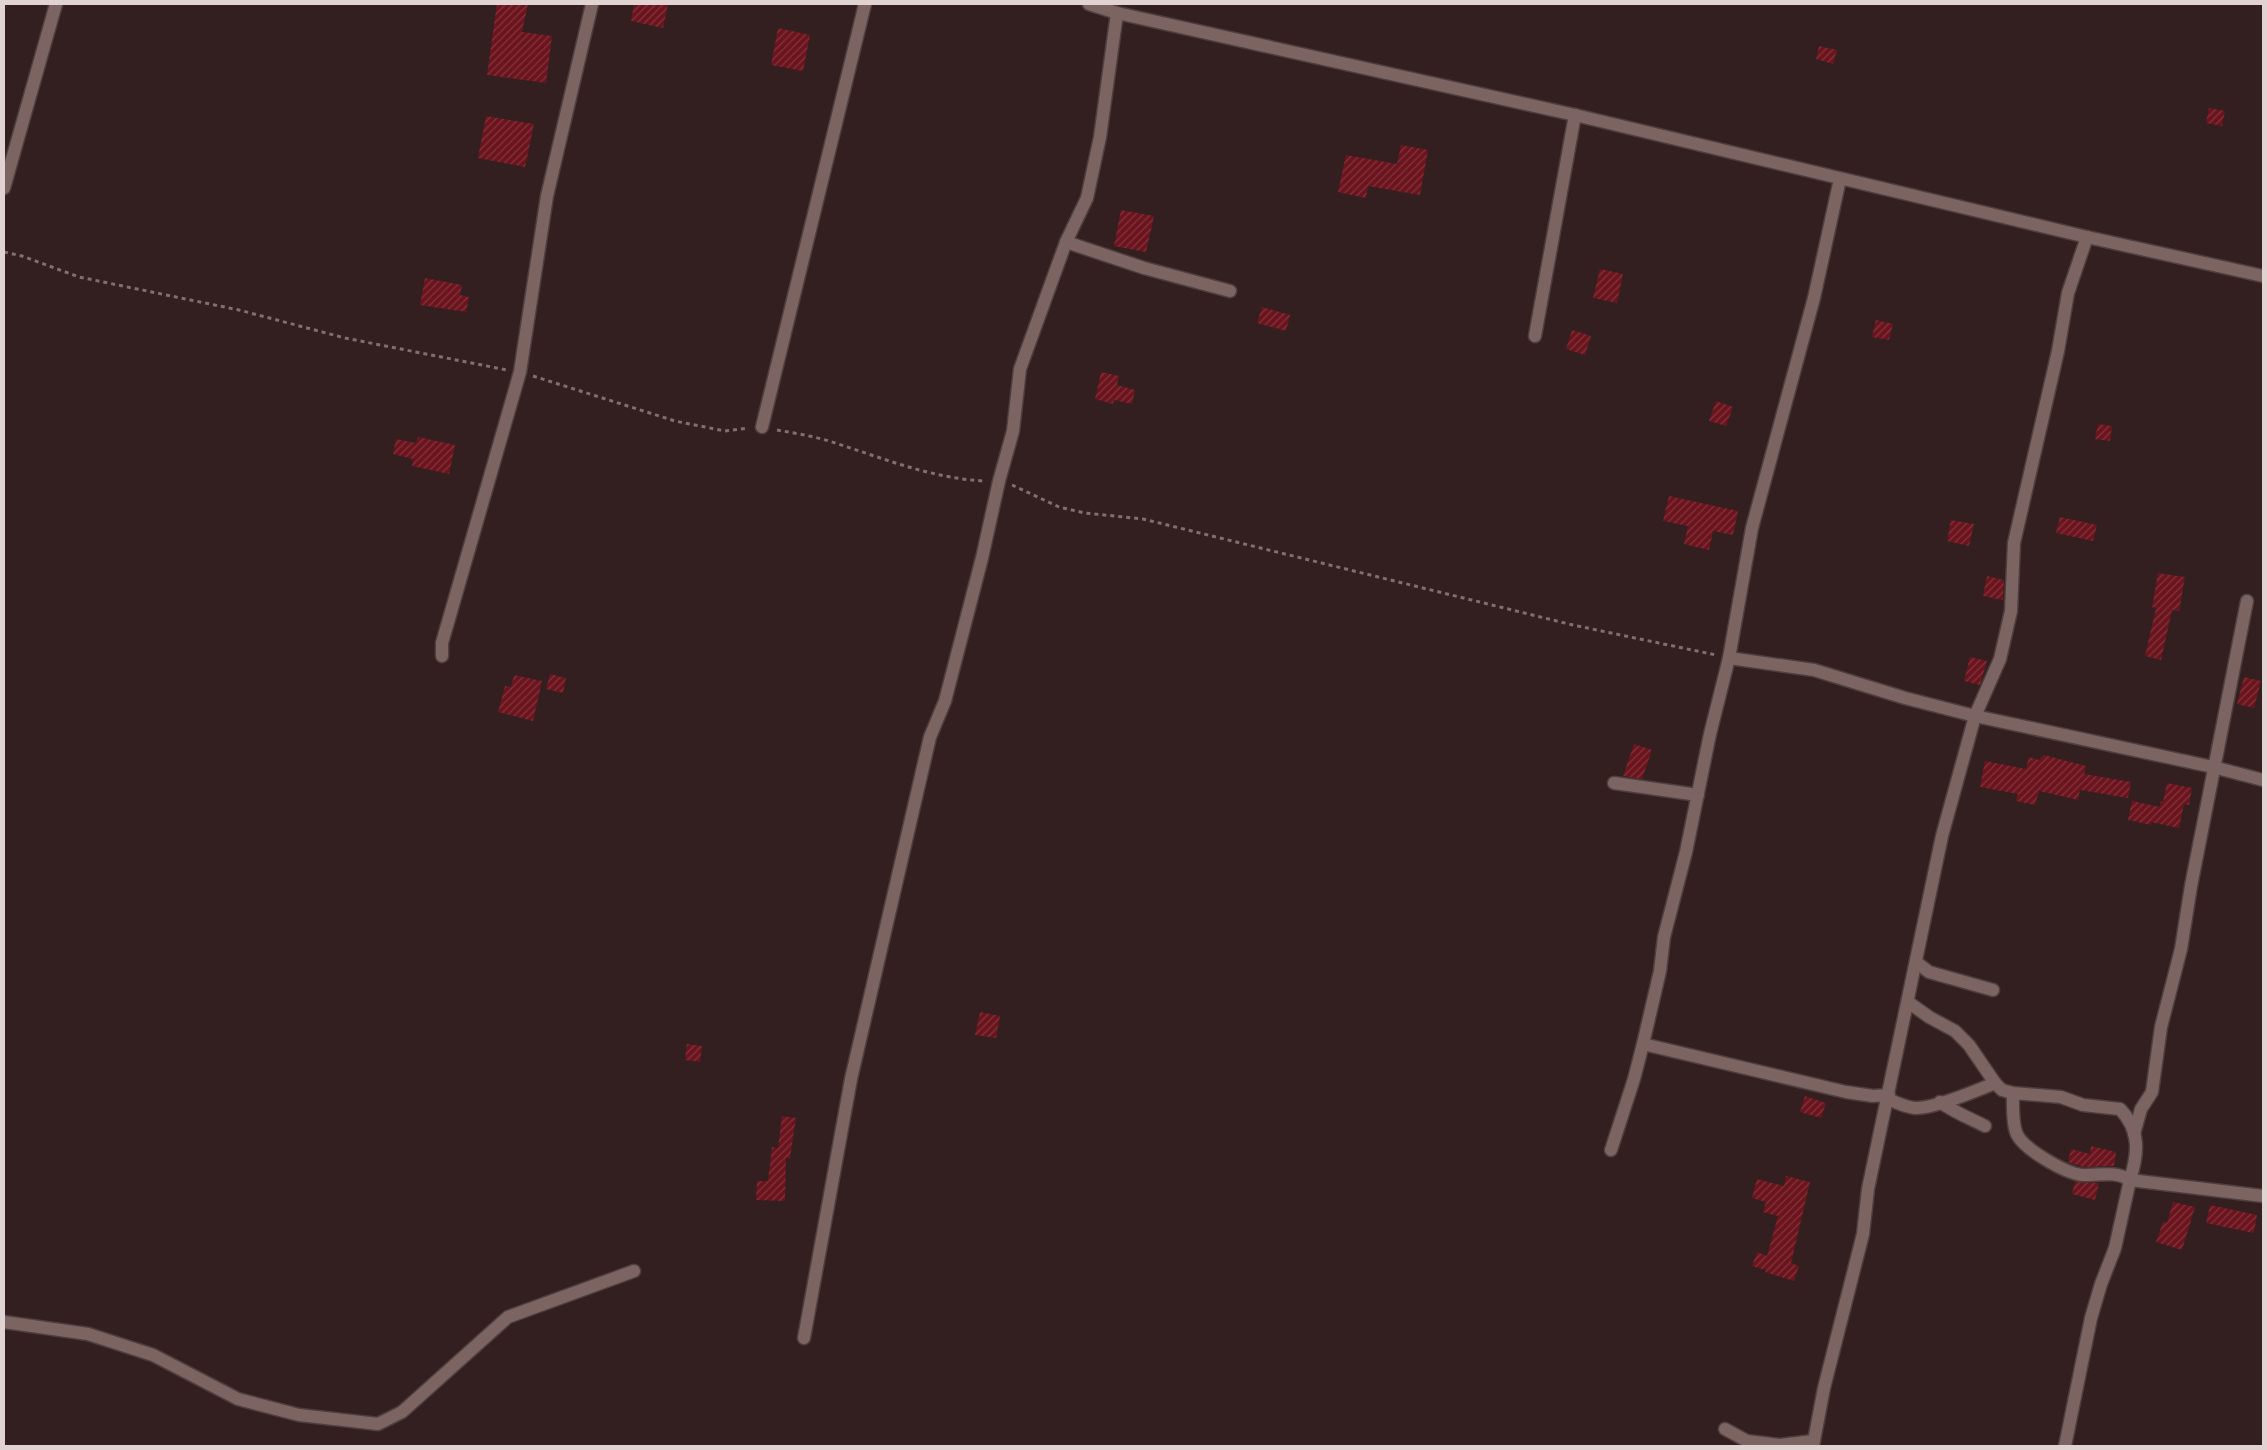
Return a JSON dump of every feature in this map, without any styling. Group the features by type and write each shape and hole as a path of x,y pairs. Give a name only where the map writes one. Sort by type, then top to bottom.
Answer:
{"street":[{"path":"4,188 56,4"},
{"path":"442,656 442,643 520,372 547,196 592,4"},
{"path":"762,427 865,4"},
{"path":"1088,4 1117,13 1576,115 2087,237 2263,276"},
{"path":"804,1338 851,1079 930,737 945,701 982,558 999,481 1013,432 1020,368 1066,242 1087,198 1100,137 1117,13"},
{"path":"1535,336 1576,115"},
{"path":"1611,1150 1634,1079 1660,972 1664,937 1676,896 1710,734 1729,658 1752,528 1814,298 1840,179"},
{"path":"1725,1429 1747,1441 1780,1445 1813,1444 1824,1388 1863,1234 1868,1189 1889,1097 1942,836 1975,716 2000,659 2011,611 2014,543 2058,351 2068,293 2087,237"},
{"path":"1066,242 1144,268 1230,291"},
{"path":"2134,1134 2141,1109 2152,1092 2162,1027 2182,950 2190,886 2247,601"},
{"path":"1729,658 1814,670 1905,698 1975,716 2213,767 2263,780"},
{"path":"1614,783 1698,795"},
{"path":"1916,962 1929,972 1993,990"},
{"path":"1908,1002 1929,1017 1955,1031 2002,1090 2013,1093 2061,1097 2083,1104 2120,1110 2125,1114 2138,1144 2137,1159 2130,1180 2115,1248 2101,1284 2091,1318 2065,1446"},
{"path":"1643,1044 1846,1092 1889,1097 1905,1106 1917,1108 1960,1098 1995,1083"},
{"path":"2013,1093 2016,1132 2022,1142 2073,1174 2111,1173 2130,1180 2263,1196"},
{"path":"1940,1102 1955,1113 1970,1118 1984,1126"},
{"path":"4,1322 88,1334 153,1354 238,1399 299,1415 378,1424 402,1412 508,1317 634,1271"}],"path":[{"path":"4,252 22,256 79,277 239,310 364,342 520,372 675,420 724,431 762,427 828,440 891,463 959,480 999,481 1016,486 1059,507 1143,519 1573,625 1729,658"}],"building":[{"path":"497,4 528,4 522,32 552,36 546,83 487,75"},
{"path":"634,4 668,4 663,28 631,21"},
{"path":"778,28 810,35 803,71 771,65"},
{"path":"1819,46 1837,50 1833,64 1816,59"},
{"path":"2209,108 2225,111 2222,126 2206,123"},
{"path":"486,116 534,124 525,167 478,158"},
{"path":"1401,145 1428,150 1420,195 1368,186 1366,198 1338,192 1346,155 1397,164"},
{"path":"1121,210 1154,216 1146,252 1114,246"},
{"path":"1600,269 1623,274 1617,303 1593,298"},
{"path":"425,278 462,285 460,295 469,297 466,312 420,305"},
{"path":"1262,307 1290,315 1286,331 1257,323"},
{"path":"1876,320 1893,324 1889,340 1872,337"},
{"path":"1572,330 1591,336 1585,355 1566,349"},
{"path":"1101,372 1119,376 1117,385 1135,390 1132,404 1114,400 1113,404 1095,399"},
{"path":"1716,401 1733,407 1726,426 1709,421"},
{"path":"2098,424 2112,426 2110,441 2095,439"},
{"path":"418,437 455,445 449,474 412,466 413,459 393,454 396,439 416,443"},
{"path":"1669,496 1738,511 1733,535 1713,531 1709,550 1684,544 1688,526 1663,521"},
{"path":"2060,517 2097,525 2093,541 2056,533"},
{"path":"1951,520 1974,524 1969,546 1947,541"},
{"path":"2158,573 2185,577 2179,611 2172,610 2161,660 2145,656 2156,608 2152,607"},
{"path":"1987,576 2004,580 2003,600 1983,596"},
{"path":"1970,657 1987,661 1980,685 1964,681"},
{"path":"550,674 566,678 563,693 546,689"},
{"path":"514,675 542,681 533,721 498,712 505,686 511,687"},
{"path":"2244,677 2261,681 2254,708 2237,704"},
{"path":"1634,744 1652,750 1642,779 1623,776"},
{"path":"2044,755 2086,766 2084,774 2131,782 2128,798 2080,790 2078,800 2039,791 2035,805 2016,801 2018,794 1980,787 1985,761 2026,769 2029,757 2039,760"},
{"path":"2167,783 2192,788 2189,805 2184,804 2179,828 2151,822 2151,825 2128,820 2132,801 2160,807"},
{"path":"980,1012 1000,1016 996,1038 975,1035"},
{"path":"687,1044 702,1046 700,1062 685,1060"},
{"path":"1805,1096 1826,1103 1821,1118 1800,1112"},
{"path":"782,1116 796,1118 790,1158 786,1158 785,1201 756,1200 757,1181 768,1181 772,1147 778,1148"},
{"path":"2091,1146 2116,1152 2114,1166 2083,1167 2068,1162 2071,1149 2090,1154"},
{"path":"1786,1176 1810,1182 1791,1263 1799,1266 1794,1281 1752,1266 1757,1252 1767,1256 1778,1216 1763,1212 1766,1202 1752,1198 1757,1179 1784,1186"},
{"path":"2075,1182 2099,1183 2095,1200 2072,1194"},
{"path":"2173,1202 2195,1207 2182,1250 2156,1242 2163,1222 2167,1223"},
{"path":"2210,1205 2257,1215 2254,1233 2206,1223"}]}
